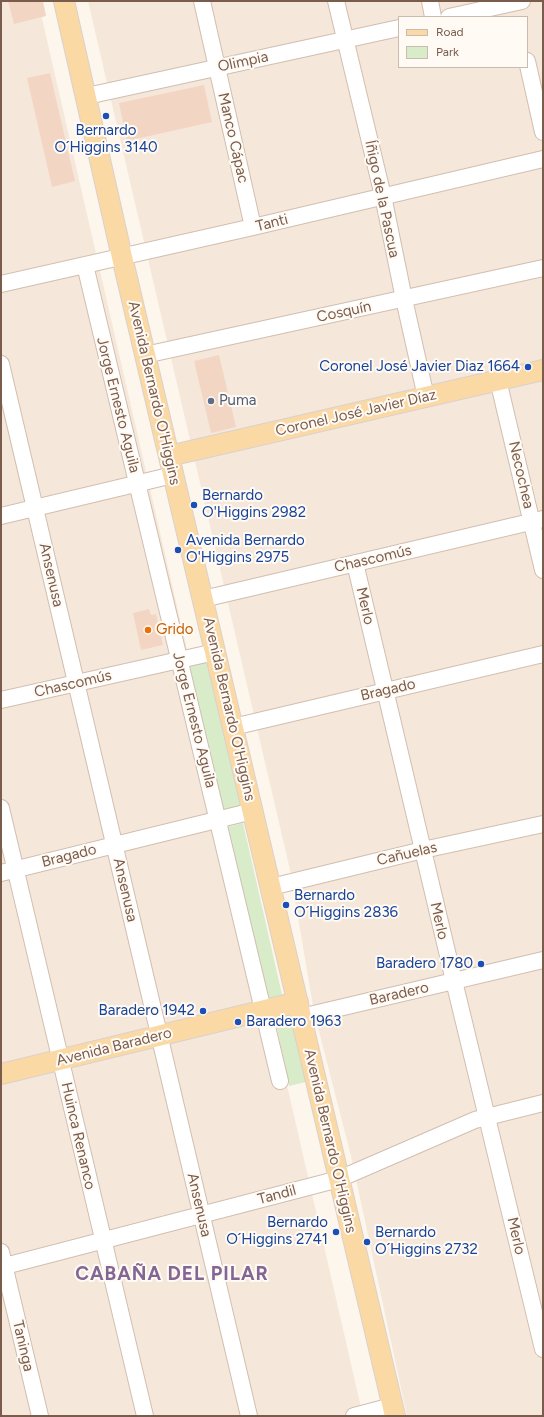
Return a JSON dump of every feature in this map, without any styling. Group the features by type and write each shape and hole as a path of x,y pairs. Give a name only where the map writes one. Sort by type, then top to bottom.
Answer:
{"main road":[{"name":"Avenida Bernardo O'Higgins","path":"64,1 87,96 122,257 394,1411"},
{"name":"Coronel José Javier Díaz","path":"169,456 543,370"},
{"name":"Avenida Baradero","path":"1,1074 264,1010 299,1010"}],"street":[{"name":"Manco Cápac","path":"202,1 253,227"},
{"name":"Íñigo de la Pascua","path":"336,1 383,196 426,397"},
{"path":"430,1 433,16"},
{"path":"455,16 517,5"},
{"name":"Olimpia","path":"87,96 398,28"},
{"path":"528,65 543,132"},
{"name":"Tanti","path":"1,284 543,159"},
{"name":"Jorge Ernesto Aguila","path":"85,265 280,1081"},
{"name":"Cosquín","path":"145,355 543,268"},
{"name":"Ansenusa","path":"1,364 249,1416"},
{"name":"Necochea","path":"498,380 537,521 543,570"},
{"path":"1,516 174,475"},
{"name":"Chascomús","path":"203,599 537,521"},
{"name":"Merlo","path":"355,563 487,1116 539,1314 543,1348"},
{"name":"Chascomús","path":"1,700 215,652"},
{"name":"Bragado","path":"233,727 543,654"},
{"name":"Huinca Renanco","path":"1,808 8,871 60,1060 144,1416"},
{"name":"Bragado","path":"8,871 253,811"},
{"name":"Cañuelas","path":"270,887 423,850 543,824"},
{"name":"Baradero","path":"299,1010 454,981 543,960"},
{"name":"Tandil","path":"2,1262 102,1240 339,1179 475,1120 543,1103"},
{"name":"Taninga","path":"2,1262 37,1415"},
{"path":"354,1416 394,1411"}],"shaded area":[{"path":"1,1 38,1 363,1416 1,1416"},
{"path":"88,1 543,1 543,1416 407,1416 351,1156 314,1012 290,870"}],"green space":[{"path":"210,656 245,809 221,815 185,662"},
{"path":"243,823 283,999 263,1004 223,828"},
{"path":"291,1010 306,1082 289,1086 274,1014"}],"building":[{"path":"8,1 43,1 46,16 14,24"},
{"path":"50,73 75,181 52,187 27,78"},
{"path":"204,85 212,122 127,141 119,103"},
{"path":"219,355 236,427 211,433 194,361"},
{"name":"Grido","path":"149,609 151,615 156,614 163,645 141,650 133,613"}],"place":[{"name":"Bernardo O´Higgins 3140","path":"106,116"},
{"name":"Coronel José Javier Diaz 1664","path":"528,367"},
{"name":"Puma","path":"211,401"},
{"name":"Bernardo O'Higgins 2982","path":"194,505"},
{"name":"Avenida Bernardo O'Higgins 2975","path":"178,550"},
{"name":"Grido","path":"148,630"},
{"name":"Bernardo O´Higgins 2836","path":"286,905"},
{"name":"Baradero 1780","path":"481,964"},
{"name":"Baradero 1942","path":"203,1011"},
{"name":"Baradero 1963","path":"238,1022"},
{"name":"Bernardo O´Higgins 2741","path":"336,1232"},
{"name":"Bernardo O´Higgins 2732","path":"367,1242"}],"district":[{"name":"CABAÑA DEL PILAR","path":"172,1274"}]}
